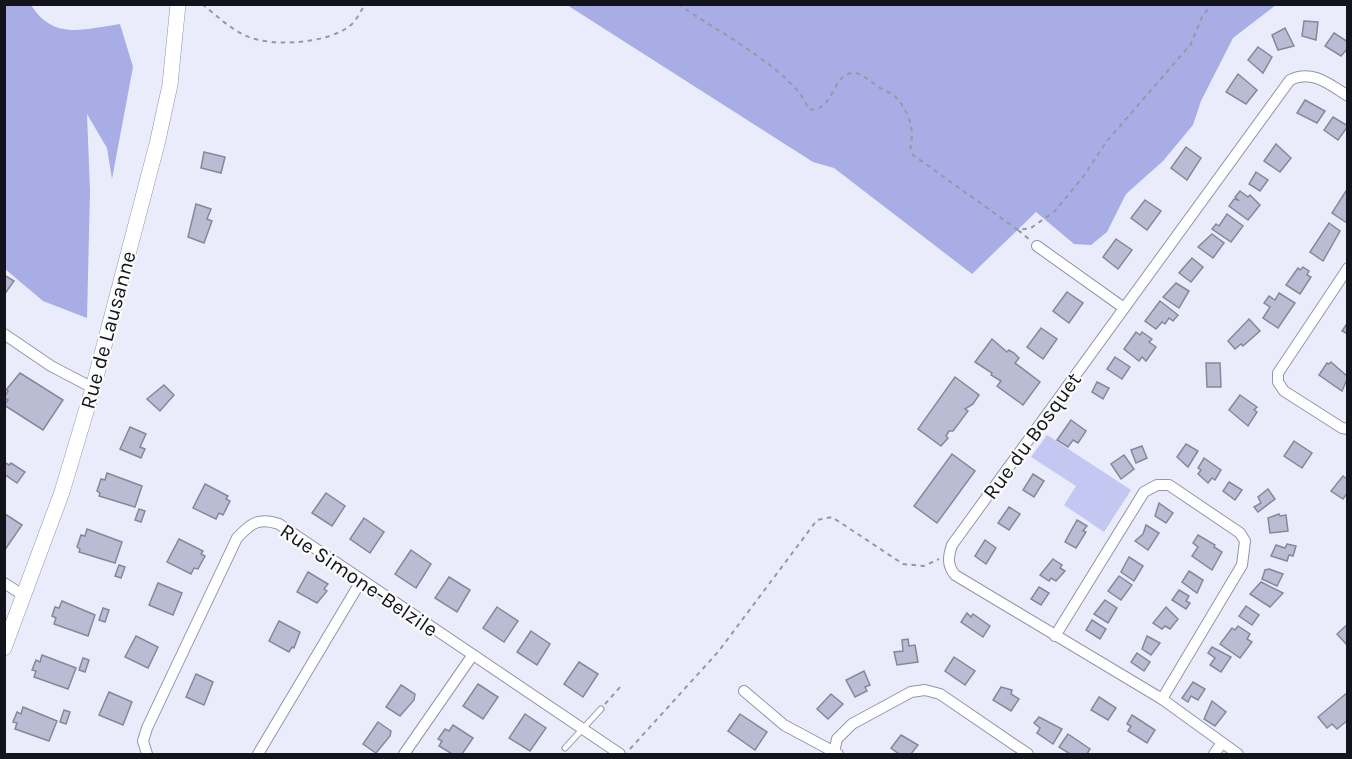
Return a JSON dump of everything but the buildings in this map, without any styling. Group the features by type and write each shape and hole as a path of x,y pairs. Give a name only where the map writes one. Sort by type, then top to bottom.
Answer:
{"street":[{"name":"Rue de Lausanne","path":"4,648 62,492 93,388 158,144 170,85 178,4"},
{"name":"Rue du Bosquet","path":"950,554 952,545 1290,80 1308,75 1320,79 1347,96"},
{"path":"1037,246 1124,309"},
{"path":"1347,268 1278,373 1278,382 1284,391 1347,429"},
{"path":"4,334 51,366 93,388"},
{"path":"1055,636 1144,492 1157,485 1169,486 1240,533 1245,541 1242,565 1162,699"},
{"name":"Rue Simone-Belzile","path":"147,754 143,741 147,729 237,538 249,525 266,520 279,524 620,754"},
{"path":"950,554 950,569 955,575 1162,699 1238,754"},
{"path":"258,754 361,581"},
{"path":"4,583 22,595"},
{"path":"404,754 472,656"},
{"path":"744,691 784,725 836,753 837,739 852,724 911,693 925,690 940,694 1028,754"},
{"path":"1214,754 1222,743"}],"lane":[{"path":"565,748 601,709"}],"path":[{"path":"202,4 244,35 276,42 334,34 351,25 365,4"},
{"path":"678,4 752,53 796,87 808,110 815,111 822,107 844,75 852,72 858,73 880,91 897,97 908,118 912,136 910,149 913,155 1037,246"},
{"path":"1018,230 1031,228 1055,211 1083,177 1107,141 1191,44 1202,17 1212,4"},
{"path":"625,754 718,652 817,520 832,517 893,558 913,567 924,566 950,554"},
{"path":"608,702 621,686"}],"shaded area":[{"path":"1276,4 1233,38 1201,101 1193,125 1163,161 1126,194 1107,232 1091,245 1074,244 1036,212 972,274 834,168 813,162 567,5"},
{"path":"4,5 31,5 49,24 70,30 120,24 133,67 112,179 107,148 87,114 90,191 87,318 43,301 5,269"},
{"path":"1047,435 1131,490 1104,532 1064,505 1076,486 1031,457"}]}
